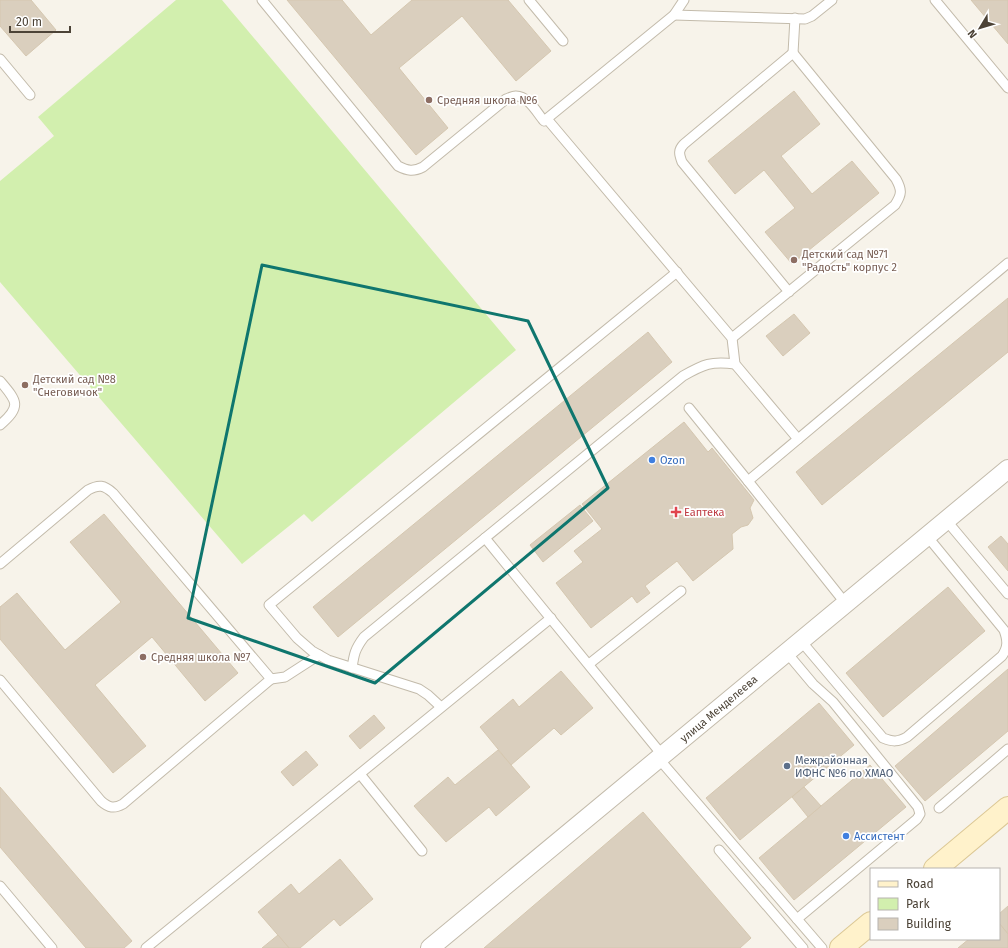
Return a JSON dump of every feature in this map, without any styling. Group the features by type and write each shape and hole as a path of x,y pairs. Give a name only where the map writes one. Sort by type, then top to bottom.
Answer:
{"main road":[{"path":"936,868 1008,808"},
{"path":"841,948 870,924"}],"street":[{"name":"улица Менделеева","path":"435,946 1008,470"}],"lane":[{"path":"262,0 398,166 407,171 415,171 422,167 506,99 515,96 523,97 544,121 674,16 684,0"},
{"path":"529,0 563,40"},
{"path":"674,16 805,18 812,16 832,0"},
{"path":"935,0 1008,88"},
{"path":"732,338 895,205 900,198 901,188 896,179 793,53 795,18"},
{"path":"789,292 682,162 679,154 680,149 684,144 793,53"},
{"path":"0,59 30,95"},
{"path":"547,119 732,338 735,364 798,439"},
{"path":"748,481 1008,263"},
{"path":"441,707 419,689 328,660 312,651 297,638 269,606 677,272"},
{"path":"352,668 354,654 364,637 683,376 702,365 718,362 735,364"},
{"path":"0,381 13,397 15,404 14,411 0,425"},
{"path":"689,408 846,604"},
{"path":"0,564 88,490 96,486 106,486 271,679"},
{"path":"946,520 1008,594"},
{"path":"801,641 883,738 892,742 900,741 907,737 1002,656 1006,649 1007,639 1004,630 927,536"},
{"path":"485,538 589,664 661,758 822,948"},
{"path":"589,664 681,591"},
{"path":"146,948 551,618"},
{"path":"787,653 813,684 833,702 918,807 920,814 917,819 797,919"},
{"path":"0,680 101,801 108,807 117,808 271,679 285,677 319,655"},
{"path":"939,808 1008,749"},
{"path":"360,774 422,851"},
{"path":"719,850 803,948"},
{"path":"0,886 52,948"}],"highlighted area":[{"path":"262,265 528,321 608,488 375,683 188,618"}],"green space":[{"path":"176,0 222,0 516,350 312,522 304,514 242,564 0,282 0,181 54,136 38,117"}],"building":[{"path":"0,0 31,0 56,30 26,56 0,26"},
{"path":"287,0 342,0 371,35 412,0 508,0 551,51 516,81 462,16 399,68 448,128 416,155"},
{"path":"971,0 1008,0 1008,44"},
{"path":"794,91 820,124 781,156 812,194 852,161 879,193 792,264 765,232 795,208 764,170 735,194 708,161"},
{"path":"1008,298 1008,352 822,505 796,472"},
{"path":"794,314 810,333 783,356 766,336"},
{"path":"648,332 672,362 338,637 313,607"},
{"path":"684,422 708,452 712,448 754,500 750,508 753,518 748,525 741,527 732,534 733,549 693,581 677,561 645,586 650,593 637,603 632,596 591,628 556,583 583,562 574,551 602,529 582,504"},
{"path":"580,505 593,521 543,562 530,545"},
{"path":"104,514 238,673 205,701 152,637 95,685 146,746 113,773 0,639 0,607 17,593 65,650 121,602 70,542"},
{"path":"1001,536 1008,544 1008,571 988,547"},
{"path":"948,587 985,631 883,717 846,673"},
{"path":"1008,669 1008,731 925,801 895,766"},
{"path":"561,671 593,708 561,735 554,728 511,765 480,727 513,699 519,707"},
{"name":"Межрайонная ИФНС №6 по ХМАО","path":"819,703 854,745 740,840 706,798"},
{"path":"374,715 385,728 360,749 349,736"},
{"path":"498,750 530,787 496,816 489,807 446,842 414,806 448,777 455,785"},
{"path":"306,751 318,765 293,786 281,772"},
{"path":"870,765 906,807 794,900 759,858"},
{"path":"0,787 132,941 124,948 86,948 0,847"},
{"path":"804,787 821,806 808,817 792,797"},
{"path":"643,812 751,938 740,948 484,948"},
{"path":"340,859 373,899 340,926 334,919 300,948 289,948 258,912 291,884 299,894"},
{"path":"1008,906 1008,934 1000,924 1000,913"},
{"path":"1000,924 1008,934 1008,948 958,948 968,940 1000,940"},
{"path":"278,935 289,948 262,948"}],"place":[{"name":"Средняя школа №6","path":"429,100"},
{"name":"Детский сад №71 \"Радость\" корпус 2","path":"794,260"},
{"name":"Детский сад №8 \"Снеговичок\"","path":"25,385"},
{"name":"Ozon","path":"652,460"},
{"name":"Еаптека","path":"676,512"},
{"name":"Средняя школа №7","path":"143,657"},
{"name":"Межрайонная ИФНС №6 по ХМАО","path":"787,766"},
{"name":"Ассистент","path":"846,836"}]}
